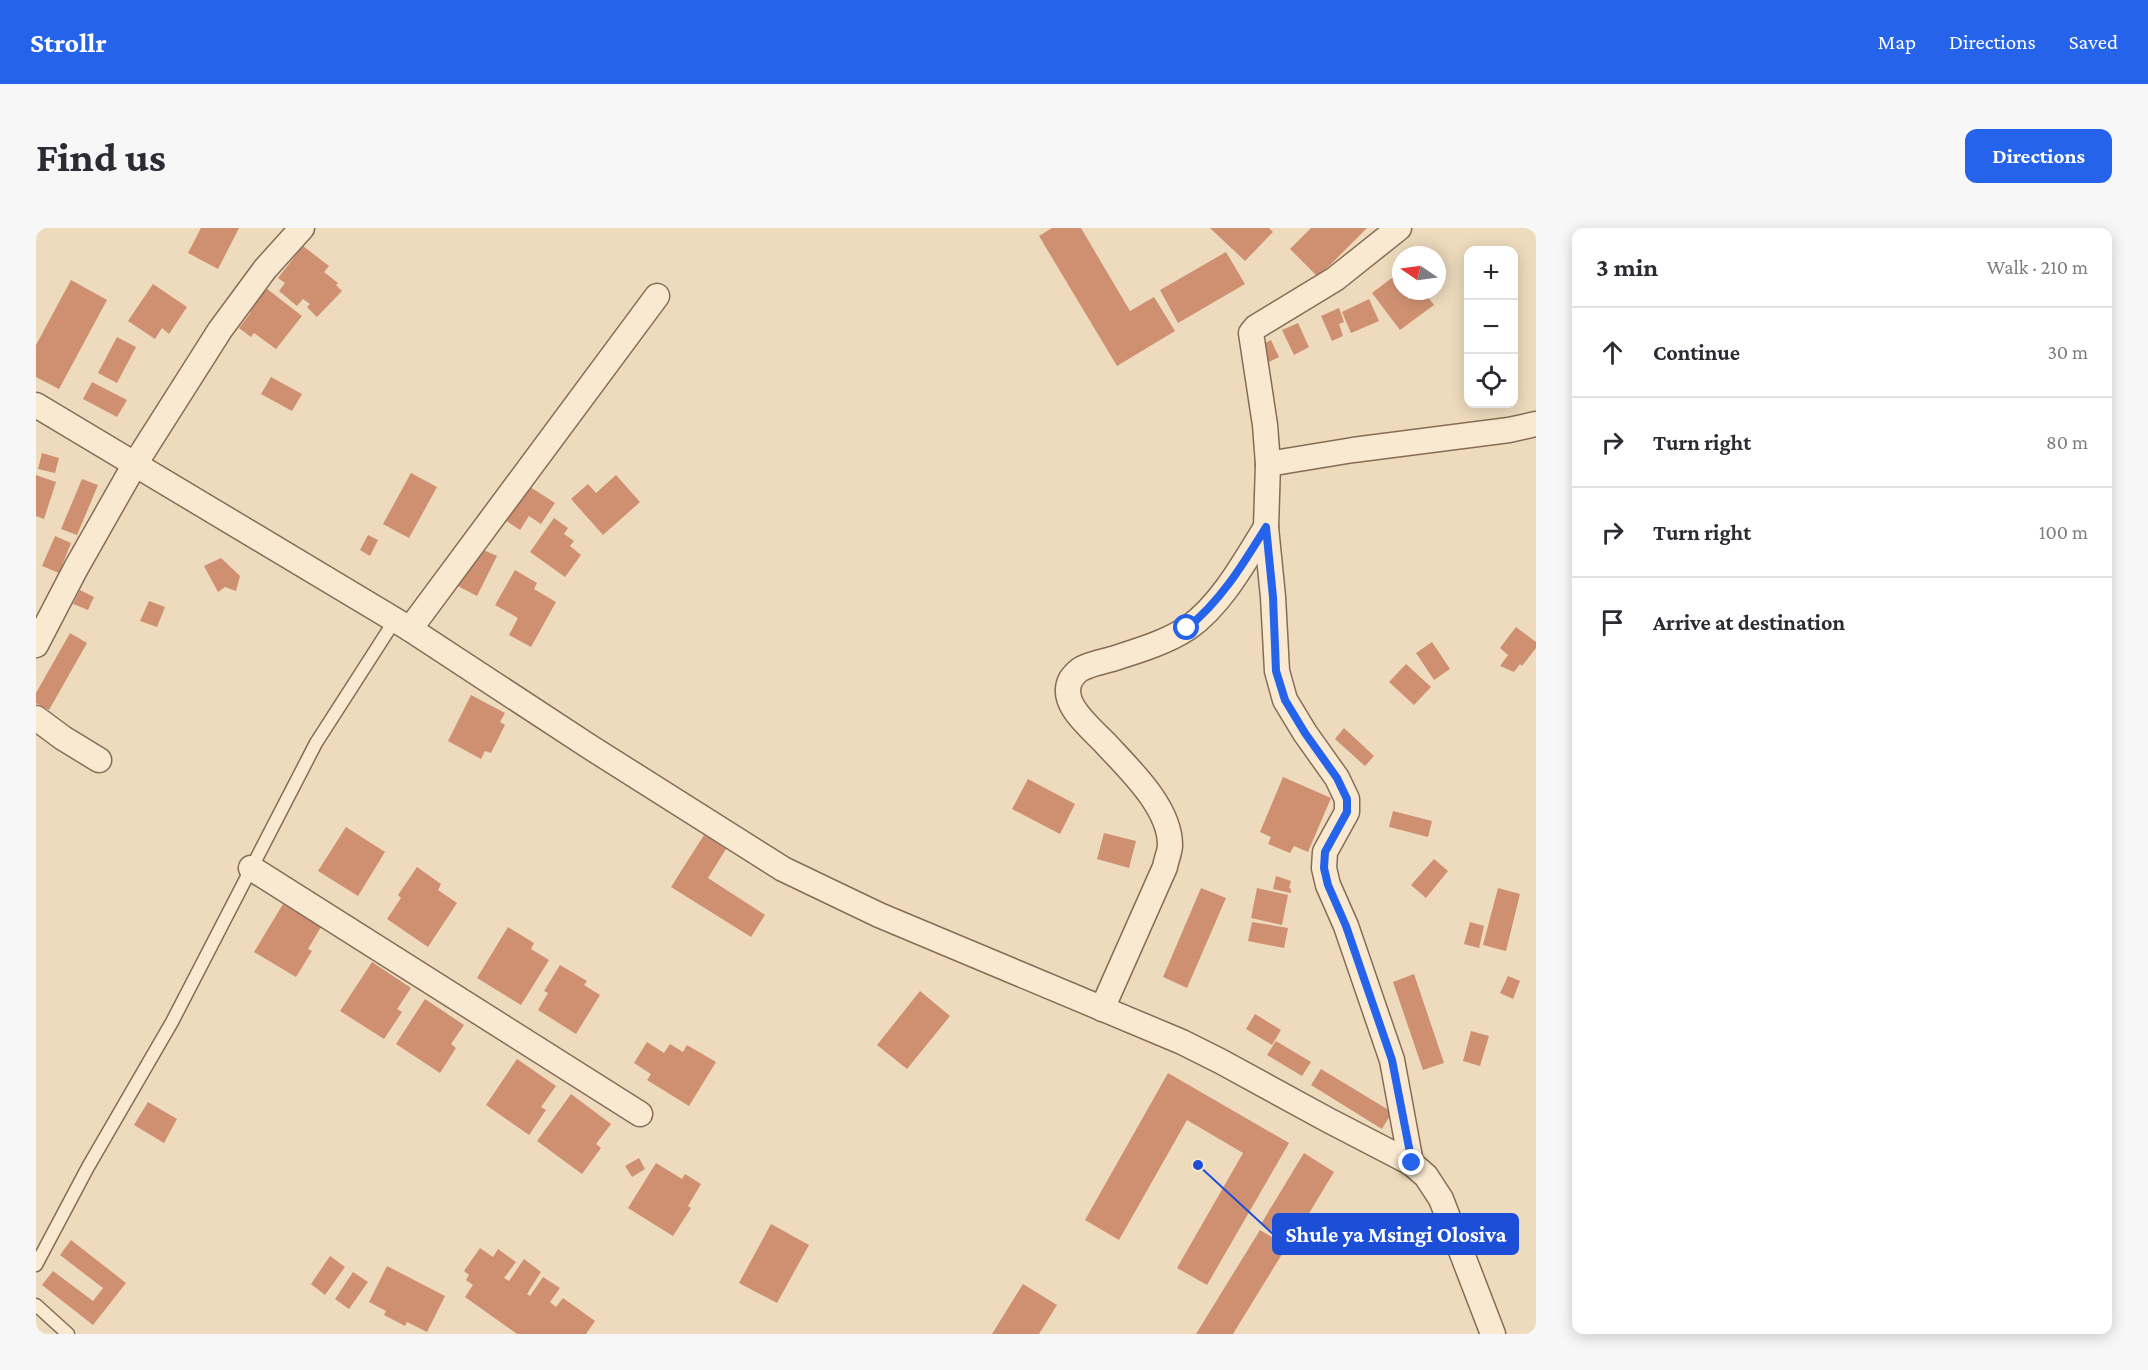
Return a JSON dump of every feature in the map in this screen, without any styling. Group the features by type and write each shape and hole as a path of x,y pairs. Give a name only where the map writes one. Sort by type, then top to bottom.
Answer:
{"street":[{"path":"36,645 76,568 135,464 239,302 302,228"},
{"path":"1399,228 1335,279 1259,324 1252,331 1251,340 1265,425 1268,464 1266,527 1273,597 1276,671 1285,700 1337,778 1347,799 1347,812 1325,852 1324,868 1328,885 1346,926 1392,1060 1412,1163"},
{"path":"403,624 657,296"},
{"path":"36,405 403,624 590,747 783,869 879,915 1220,1060 1328,1120 1412,1163 1426,1176 1441,1199 1493,1334"},
{"path":"1268,464 1353,450 1509,430 1536,424"},
{"path":"1102,1009 1165,867 1170,845 1165,817 1126,766 1082,720 1072,706 1069,686 1076,673 1083,668 1154,645 1197,621 1239,571 1266,527"},
{"path":"36,718 99,760"},
{"path":"251,868 640,1114"}],"lane":[{"path":"36,1265 88,1167 172,1022 316,743 403,624"},
{"path":"36,1305 68,1334"}],"building":[{"path":"201,228 239,228 218,269 188,253"},
{"path":"1052,228 1081,228 1130,311 1154,297 1175,331 1117,366 1039,236"},
{"path":"1210,228 1269,228 1273,232 1245,261"},
{"path":"1311,228 1367,228 1318,277 1290,249"},
{"path":"303,246 329,266 324,272 338,283 336,285 342,291 317,317 307,307 310,304 303,299 297,306 279,291 285,283 278,278"},
{"path":"1226,252 1245,284 1178,323 1160,290"},
{"path":"1392,278 1392,300 1430,300 1434,305 1400,330 1372,293"},
{"path":"71,280 107,300 59,389 36,377 36,345"},
{"path":"153,284 187,307 169,334 162,328 155,339 128,321"},
{"path":"262,285 302,316 276,349 254,333 251,337 239,328 251,312 245,307"},
{"path":"1369,299 1379,321 1351,333 1342,312"},
{"path":"1339,308 1344,322 1339,324 1343,336 1332,341 1321,316"},
{"path":"1298,323 1309,347 1294,355 1282,330"},
{"path":"117,337 136,347 117,383 98,373"},
{"path":"1271,340 1279,357 1267,363 1259,346"},
{"path":"271,377 302,394 292,411 261,394"},
{"path":"92,382 127,400 117,417 83,399"},
{"path":"42,453 59,458 55,473 38,469"},
{"path":"411,473 437,487 409,538 383,524"},
{"path":"36,475 56,482 44,519 36,516"},
{"path":"616,475 640,502 603,535 571,499 588,484 596,493"},
{"path":"82,479 98,485 77,535 61,529"},
{"path":"524,483 555,503 541,524 529,516 520,530 502,518"},
{"path":"554,518 568,528 564,534 574,541 570,546 581,555 565,577 530,552"},
{"path":"368,535 378,540 370,556 360,550"},
{"path":"55,536 71,543 59,573 42,566"},
{"path":"475,546 497,556 477,596 456,585"},
{"path":"221,558 240,576 236,591 225,587 218,592 204,566"},
{"path":"515,570 537,583 534,589 556,602 531,647 509,635 518,618 495,605"},
{"path":"80,590 94,597 88,610 73,604"},
{"path":"149,601 165,607 157,627 140,621"},
{"path":"1516,627 1536,642 1536,648 1522,666 1520,664 1514,672 1500,666 1508,655 1500,648"},
{"path":"70,633 87,643 49,710 36,703 36,693"},
{"path":"1432,642 1450,669 1434,680 1416,653"},
{"path":"1406,664 1431,687 1414,705 1389,682"},
{"path":"471,695 505,713 500,722 505,725 491,753 485,751 481,759 448,741"},
{"path":"1344,728 1374,756 1365,766 1335,739"},
{"path":"1283,777 1331,798 1308,852 1294,846 1290,853 1268,844 1271,837 1260,832"},
{"path":"1028,779 1075,804 1060,834 1012,809"},
{"path":"1393,811 1432,821 1428,837 1389,827"},
{"path":"346,827 385,852 358,896 318,871"},
{"path":"1104,833 1136,841 1129,868 1097,859"},
{"path":"704,835 726,849 708,878 765,915 751,937 671,887"},
{"path":"1434,859 1448,871 1426,898 1411,885"},
{"path":"417,867 441,884 438,890 457,903 428,947 387,919 401,898 398,895"},
{"path":"1276,876 1291,881 1289,888 1291,893 1273,889"},
{"path":"1201,888 1226,898 1187,988 1163,977"},
{"path":"1257,888 1288,895 1282,925 1251,918"},
{"path":"1498,888 1520,894 1506,951 1483,945"},
{"path":"283,904 321,927 308,949 312,951 296,977 254,952"},
{"path":"1252,922 1288,928 1284,948 1248,941"},
{"path":"1470,922 1484,926 1479,948 1464,944"},
{"path":"508,927 534,943 531,949 549,960 521,1005 477,978"},
{"path":"372,962 411,988 397,1009 402,1012 384,1039 340,1011"},
{"path":"560,965 587,981 584,985 600,995 576,1034 538,1010 548,993 544,991"},
{"path":"1414,974 1444,1063 1423,1070 1393,982"},
{"path":"1508,976 1520,981 1513,999 1500,993"},
{"path":"920,991 950,1016 907,1069 877,1045"},
{"path":"425,999 464,1025 451,1044 456,1048 440,1073 396,1044"},
{"path":"1255,1014 1281,1030 1272,1045 1246,1029"},
{"path":"1471,1031 1489,1036 1480,1066 1463,1061"},
{"path":"1276,1041 1311,1062 1302,1076 1267,1055"},
{"path":"647,1042 664,1053 670,1044 683,1052 687,1045 716,1062 689,1106 647,1080 651,1074 634,1063"},
{"path":"517,1059 556,1086 541,1107 546,1110 529,1135 486,1105"},
{"path":"1321,1069 1392,1112 1382,1129 1311,1085"},
{"path":"1168,1073 1289,1143 1207,1285 1177,1268 1243,1153 1187,1120 1119,1240 1085,1220"},
{"path":"571,1094 611,1124 596,1144 601,1148 582,1174 537,1141"},
{"path":"148,1102 177,1119 164,1143 134,1125"},
{"path":"1304,1153 1334,1172 1291,1243 1261,1224"},
{"path":"639,1158 645,1169 632,1177 625,1166"},
{"path":"656,1163 682,1179 685,1174 701,1184 688,1206 691,1208 673,1236 628,1208"},
{"path":"771,1224 809,1245 777,1303 739,1283"},
{"path":"1260,1230 1287,1246 1233,1334 1196,1334"},
{"path":"71,1240 126,1283 93,1325 42,1285 53,1271 93,1301 103,1288 60,1255"},
{"path":"480,1248 493,1257 498,1249 516,1262 504,1278 509,1281 524,1259 541,1272 527,1294 530,1296 543,1277 560,1288 550,1302 556,1307 563,1298 595,1321 586,1334 517,1334 465,1297 473,1285 466,1280 469,1275 464,1271"},
{"path":"330,1256 345,1267 325,1295 311,1284"},
{"path":"387,1266 445,1296 427,1332 407,1322 405,1326 384,1315 386,1311 369,1302"},
{"path":"353,1272 368,1282 349,1309 335,1299"},
{"path":"1023,1284 1057,1305 1039,1334 992,1334"}],"place":[{"name":"Shule ya Msingi Olosiva","path":"1198,1165"}],"route":[{"path":"1187,628 1207,611 1239,571 1266,527 1273,597 1276,671 1285,700 1337,778 1347,799 1347,812 1325,852 1324,868 1328,885 1346,926 1392,1060 1412,1163"}]}
